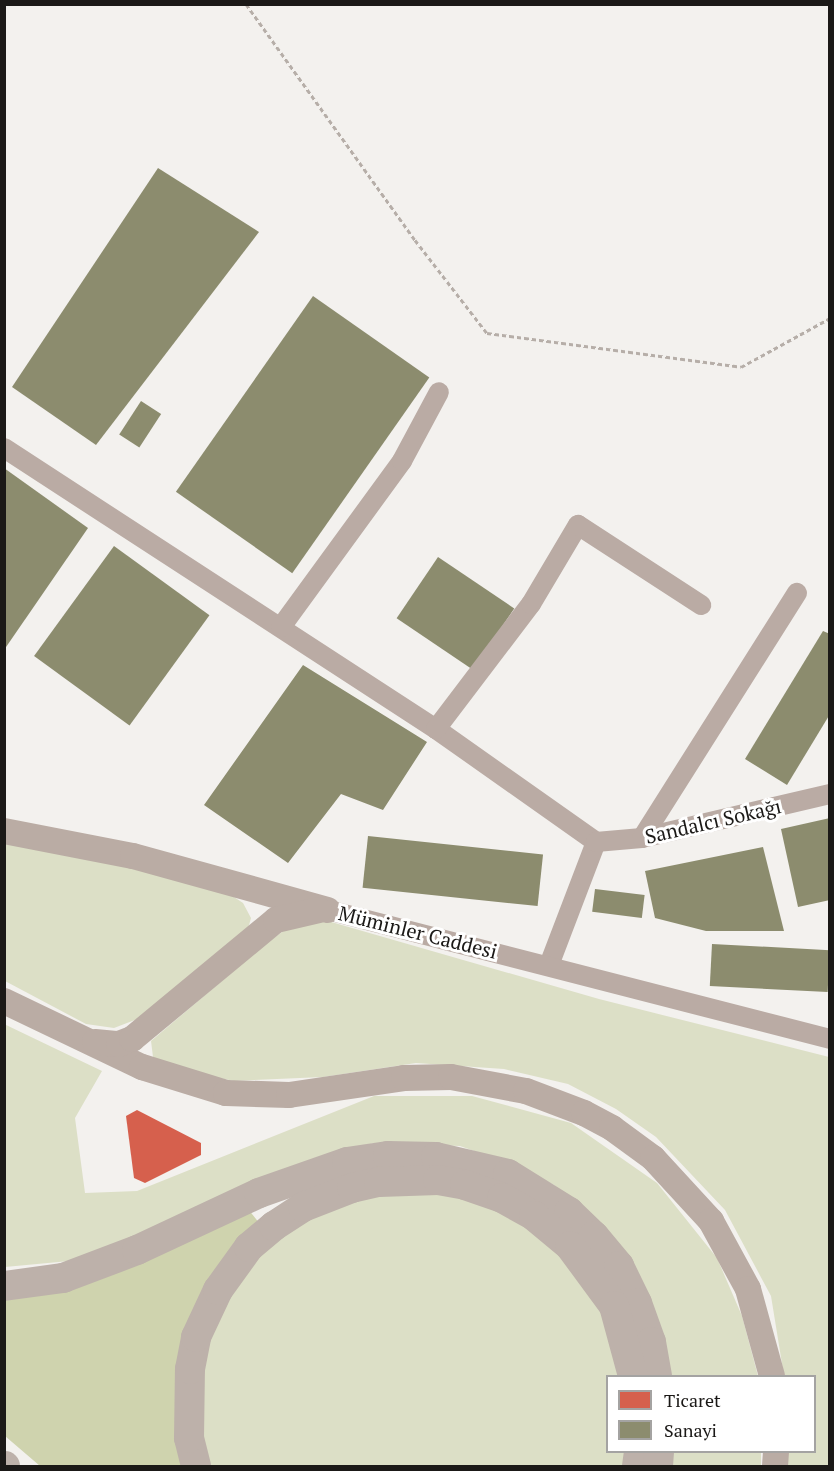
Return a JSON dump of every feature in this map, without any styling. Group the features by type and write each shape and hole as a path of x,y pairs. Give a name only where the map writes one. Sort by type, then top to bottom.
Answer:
{"highway":[{"path":"4,1286 63,1278 136,1250 259,1193 347,1162 388,1156 436,1157 508,1174 569,1212 594,1236 619,1266 637,1303 651,1342 657,1375"},
{"path":"196,1467 187,1410 190,1369 196,1337 218,1290 249,1247 274,1226 303,1207 352,1188 379,1182 438,1180 465,1185 502,1198 534,1216 570,1246 614,1306 632,1375"}],"main road":[{"name":"Müminler Caddesi","path":"4,831 60,839 238,884 328,910"},
{"path":"238,884 258,895 265,905 264,924 260,932"},
{"path":"77,1038 119,1044 145,1027 260,932 292,914 328,910"},
{"path":"4,1001 77,1038 168,1077 226,1093 259,1095 404,1078 452,1077 526,1091 584,1113 612,1128 653,1158 711,1221 748,1289 771,1375"},
{"path":"145,1027 139,1054 146,1064 168,1077"}],"street":[{"path":"281,627 402,461 440,392"},
{"path":"4,448 436,729 596,842 549,964"},
{"path":"436,729 531,604 578,525 701,605"},
{"path":"642,838 797,593"},
{"name":"Sandalcı Sokağı","path":"596,842 642,838 830,794"},
{"name":"Müminler Caddesi","path":"328,910 549,964 830,1039"}],"path":[{"path":"246,4 415,240 487,333 741,367 830,318"}],"green space":[{"path":"4,842 55,849 228,893 243,903 251,918 246,936 140,1018 114,1028 86,1024 5,981"},
{"path":"307,915 599,999 829,1057 829,1466 784,1466 785,1453 816,1453 816,1375 784,1375 771,1296 725,1210 656,1137 616,1109 568,1084 504,1069 416,1063 323,1077 234,1081 170,1068 153,1057 151,1041 269,941"},
{"path":"4,1024 102,1071 75,1118 85,1193 137,1191 374,1096 472,1096 571,1123 657,1183 717,1258 742,1316 758,1375 668,1375 587,1212 554,1185 516,1166 460,1146 374,1143 309,1160 80,1260 5,1267"},
{"path":"399,1189 475,1198 543,1235 605,1315 623,1375 606,1375 606,1453 625,1453 623,1466 208,1466 200,1433 206,1345 219,1311 262,1250 329,1205"},
{"path":"248,1209 260,1224 221,1265 186,1466 40,1466 5,1436 5,1298"},
{"path":"672,1453 761,1453 761,1466 672,1466"}],"building: Ticaret":[{"path":"137,1110 201,1143 201,1155 145,1183 134,1178 126,1116"}],"building: Sanayi":[{"path":"158,168 259,232 96,445 12,387"},
{"path":"313,296 429,377 292,573 176,492"},
{"path":"141,401 161,414 139,448 119,435"},
{"path":"4,468 88,528 4,650"},
{"path":"114,546 209,615 130,725 34,656"},
{"path":"438,557 514,608 473,670 397,618"},
{"path":"823,631 830,634 830,714 787,785 745,759"},
{"path":"303,665 427,742 383,810 341,794 288,863 204,805"},
{"path":"830,818 830,900 798,907 781,829"},
{"path":"368,836 543,854 538,906 363,888"},
{"path":"763,847 784,931 706,931 655,918 645,871"},
{"path":"595,889 645,895 642,918 592,912"},
{"path":"712,944 830,950 828,992 710,986"}]}
